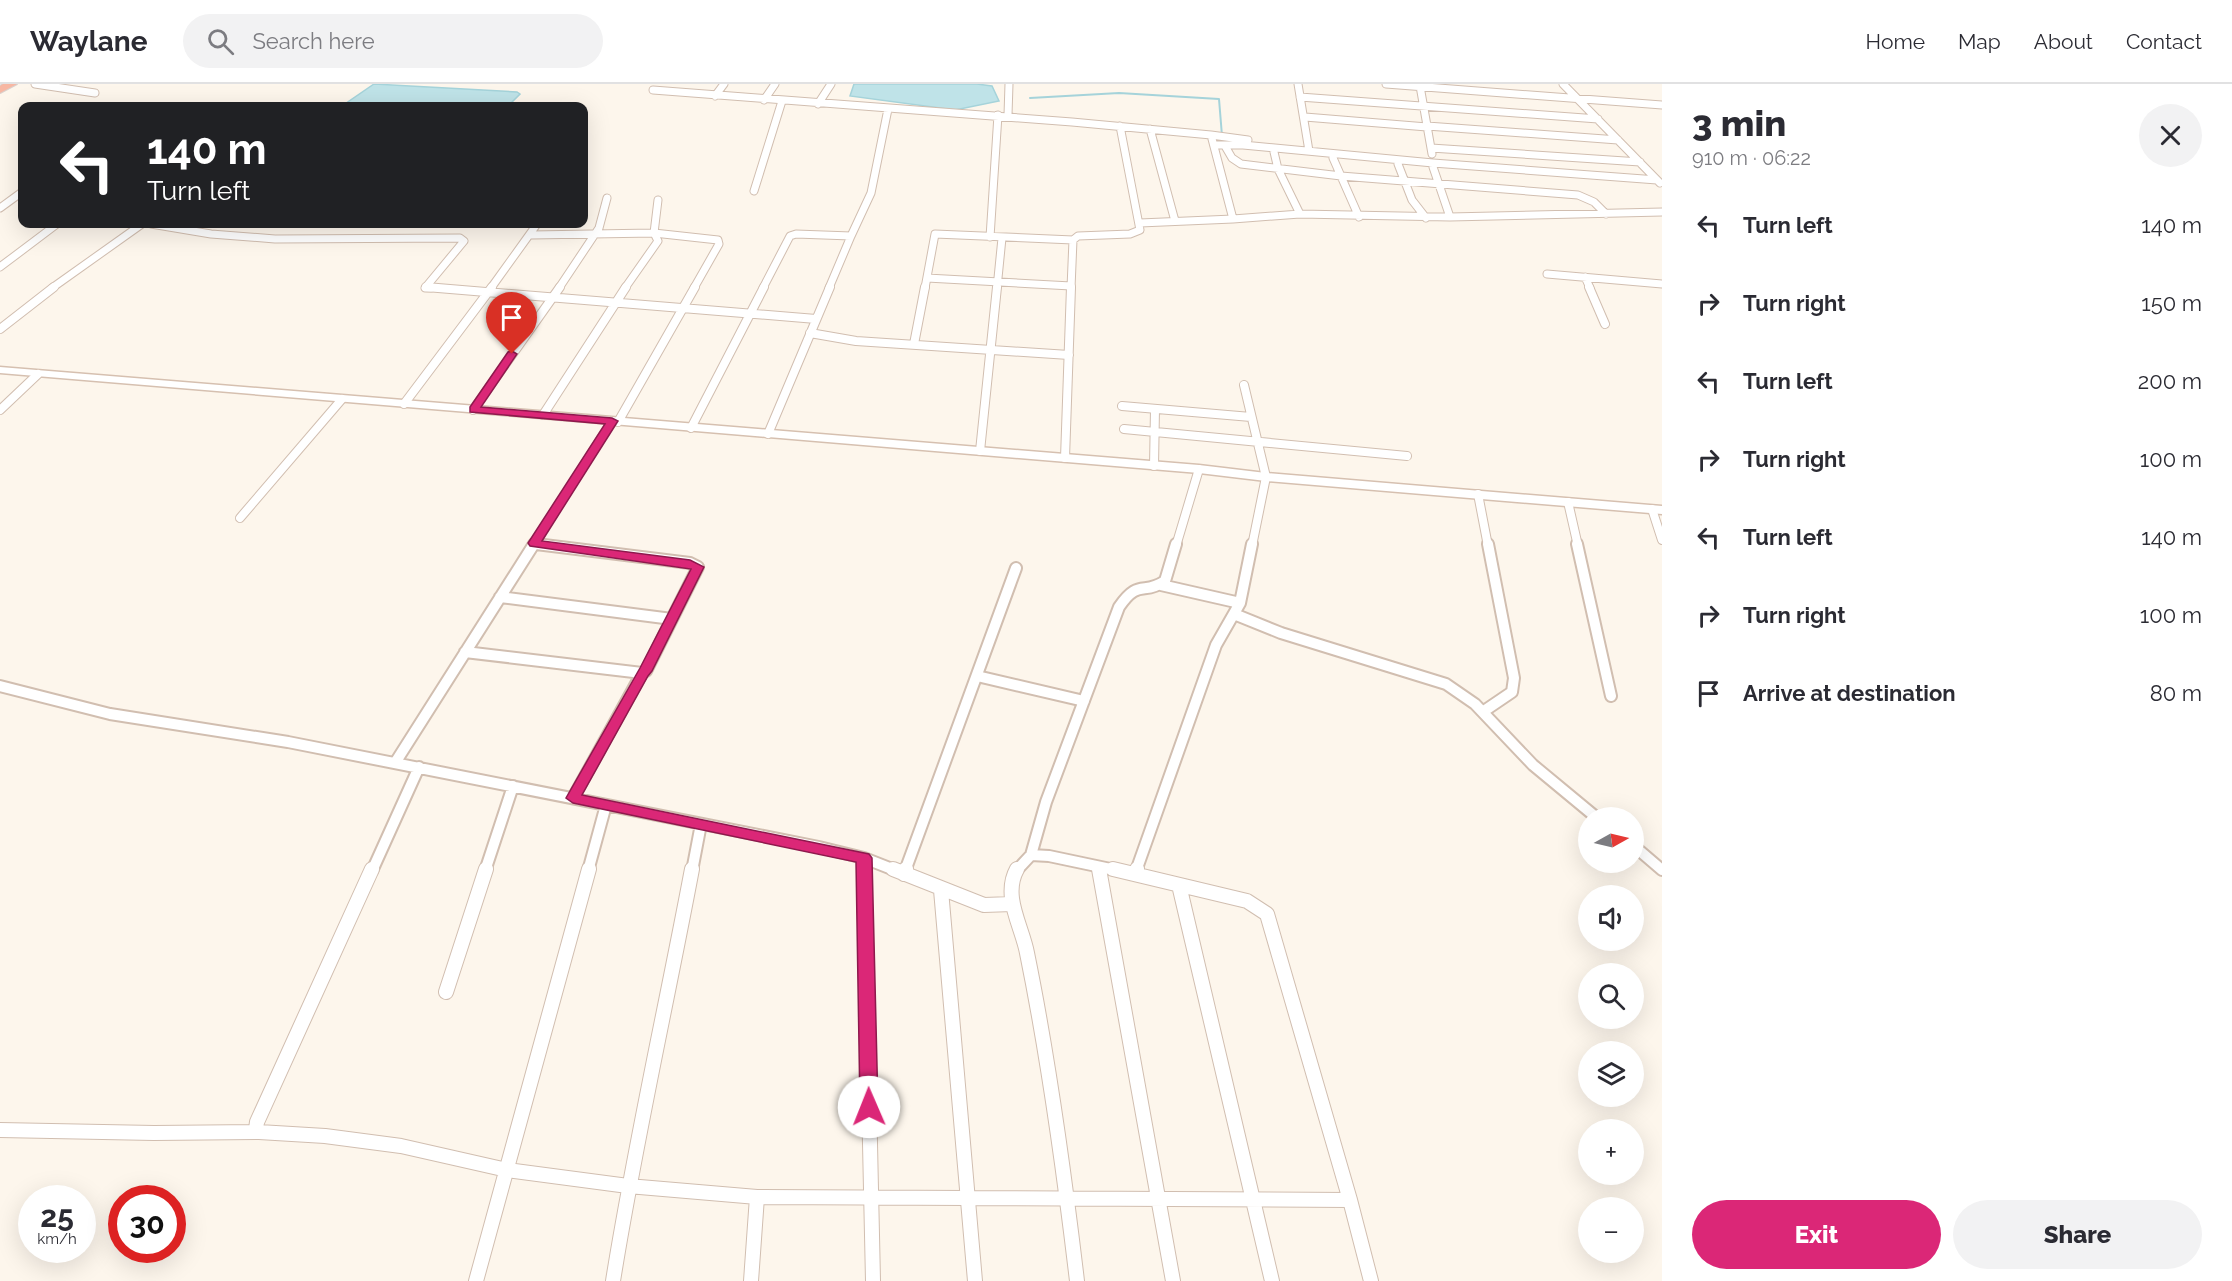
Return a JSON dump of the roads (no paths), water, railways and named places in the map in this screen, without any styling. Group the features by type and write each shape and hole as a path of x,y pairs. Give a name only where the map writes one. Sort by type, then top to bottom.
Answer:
{"street":[{"path":"35,84 95,93"},
{"path":"715,96 724,84"},
{"path":"764,100 776,84"},
{"path":"818,104 831,84"},
{"path":"1008,115 1009,84"},
{"path":"1298,84 1309,149"},
{"path":"1386,84 1459,87 1662,105"},
{"path":"1513,84 1522,94"},
{"path":"1563,84 1659,182"},
{"path":"1420,86 1437,184 1450,217"},
{"path":"653,90 888,109 1008,115 1211,135 1433,165"},
{"path":"1300,97 1598,119"},
{"path":"754,191 782,101"},
{"path":"768,434 871,193 888,109"},
{"path":"990,237 998,115"},
{"path":"1305,117 1618,140"},
{"path":"914,344 935,234 1073,240 1078,236 1137,233 1140,230 1120,126"},
{"path":"1150,129 1175,221"},
{"path":"1211,135 1216,165 1226,188 1233,219"},
{"path":"1214,145 1309,149"},
{"path":"1228,146 1243,150 1398,164 1659,182"},
{"path":"1228,146 1232,158 1240,164 1341,176 1578,195 1594,202 1606,214"},
{"path":"1431,148 1640,162"},
{"path":"1274,152 1278,168 1300,214"},
{"path":"1333,158 1359,217"},
{"path":"1398,164 1403,181 1418,211 1426,218"},
{"path":"0,208 18,195"},
{"path":"473,410 595,234 607,198"},
{"path":"543,416 615,303 658,241 654,233 658,200"},
{"path":"1140,223 1300,214 1426,218 1662,212"},
{"path":"0,267 52,228"},
{"path":"0,329 81,266 136,228"},
{"path":"175,228 211,234 274,239 460,238 464,241 425,287 816,319"},
{"path":"404,404 535,228"},
{"path":"395,763 534,543 615,421 719,244 718,240 654,233 531,235"},
{"path":"691,428 790,236 796,234 851,236"},
{"path":"980,451 1002,238"},
{"path":"1065,458 1073,240"},
{"path":"1547,274 1662,284"},
{"path":"1585,277 1605,324"},
{"path":"927,278 1071,286"},
{"path":"810,333 856,341 1069,355"},
{"path":"0,370 1199,469 1266,477 1657,510 1662,540"},
{"path":"0,410 38,374"},
{"path":"1135,874 1216,645 1240,603 1266,477 1244,385"},
{"path":"240,518 342,399"},
{"path":"1122,406 1251,417"},
{"path":"1154,466 1155,409"},
{"path":"1124,429 1407,456"},
{"path":"1161,585 1165,581 1199,469"},
{"path":"1478,494 1514,678 1512,692 1484,711"},
{"path":"1568,502 1611,696"},
{"path":"534,543 690,563 698,567 646,671 642,673 573,798"},
{"path":"904,874 1016,568"},
{"path":"1077,1281 1067,1200 1027,950 1012,904 1013,876 1018,867 1031,855 1046,802 1119,607 1129,591 1136,587 1161,585 1240,603"},
{"path":"500,597 672,619"},
{"path":"1234,614 1291,636 1446,684 1465,694 1484,711 1512,745 1548,780 1583,807"},
{"path":"465,652 642,673"},
{"path":"977,676 1084,701"},
{"path":"0,686 110,714 288,742 864,858 984,905 1012,904"},
{"path":"259,1132 256,1129 257,1122 419,768"},
{"path":"447,992 513,786"},
{"path":"476,1281 480,1258 507,1170 606,805"},
{"path":"613,1281 628,1186 663,1025 701,824"},
{"path":"1031,855 1049,856 1135,874 1247,901 1268,914 1371,1281"},
{"path":"1644,855 1662,870"},
{"path":"864,858 873,1281"},
{"path":"1099,867 1173,1281"},
{"path":"1179,885 1272,1281"},
{"path":"941,890 975,1281"},
{"path":"0,1130 154,1133 259,1132 325,1136 401,1146 507,1170 628,1186 757,1197 1350,1200"},
{"path":"751,1281 757,1197"}],"water":[{"path":"374,84 520,94 512,102 348,102"},
{"path":"854,84 977,84 992,86 999,101 955,110 850,96"}],"waterway":[{"path":"1030,98 1119,93 1219,99 1222,136"}]}
